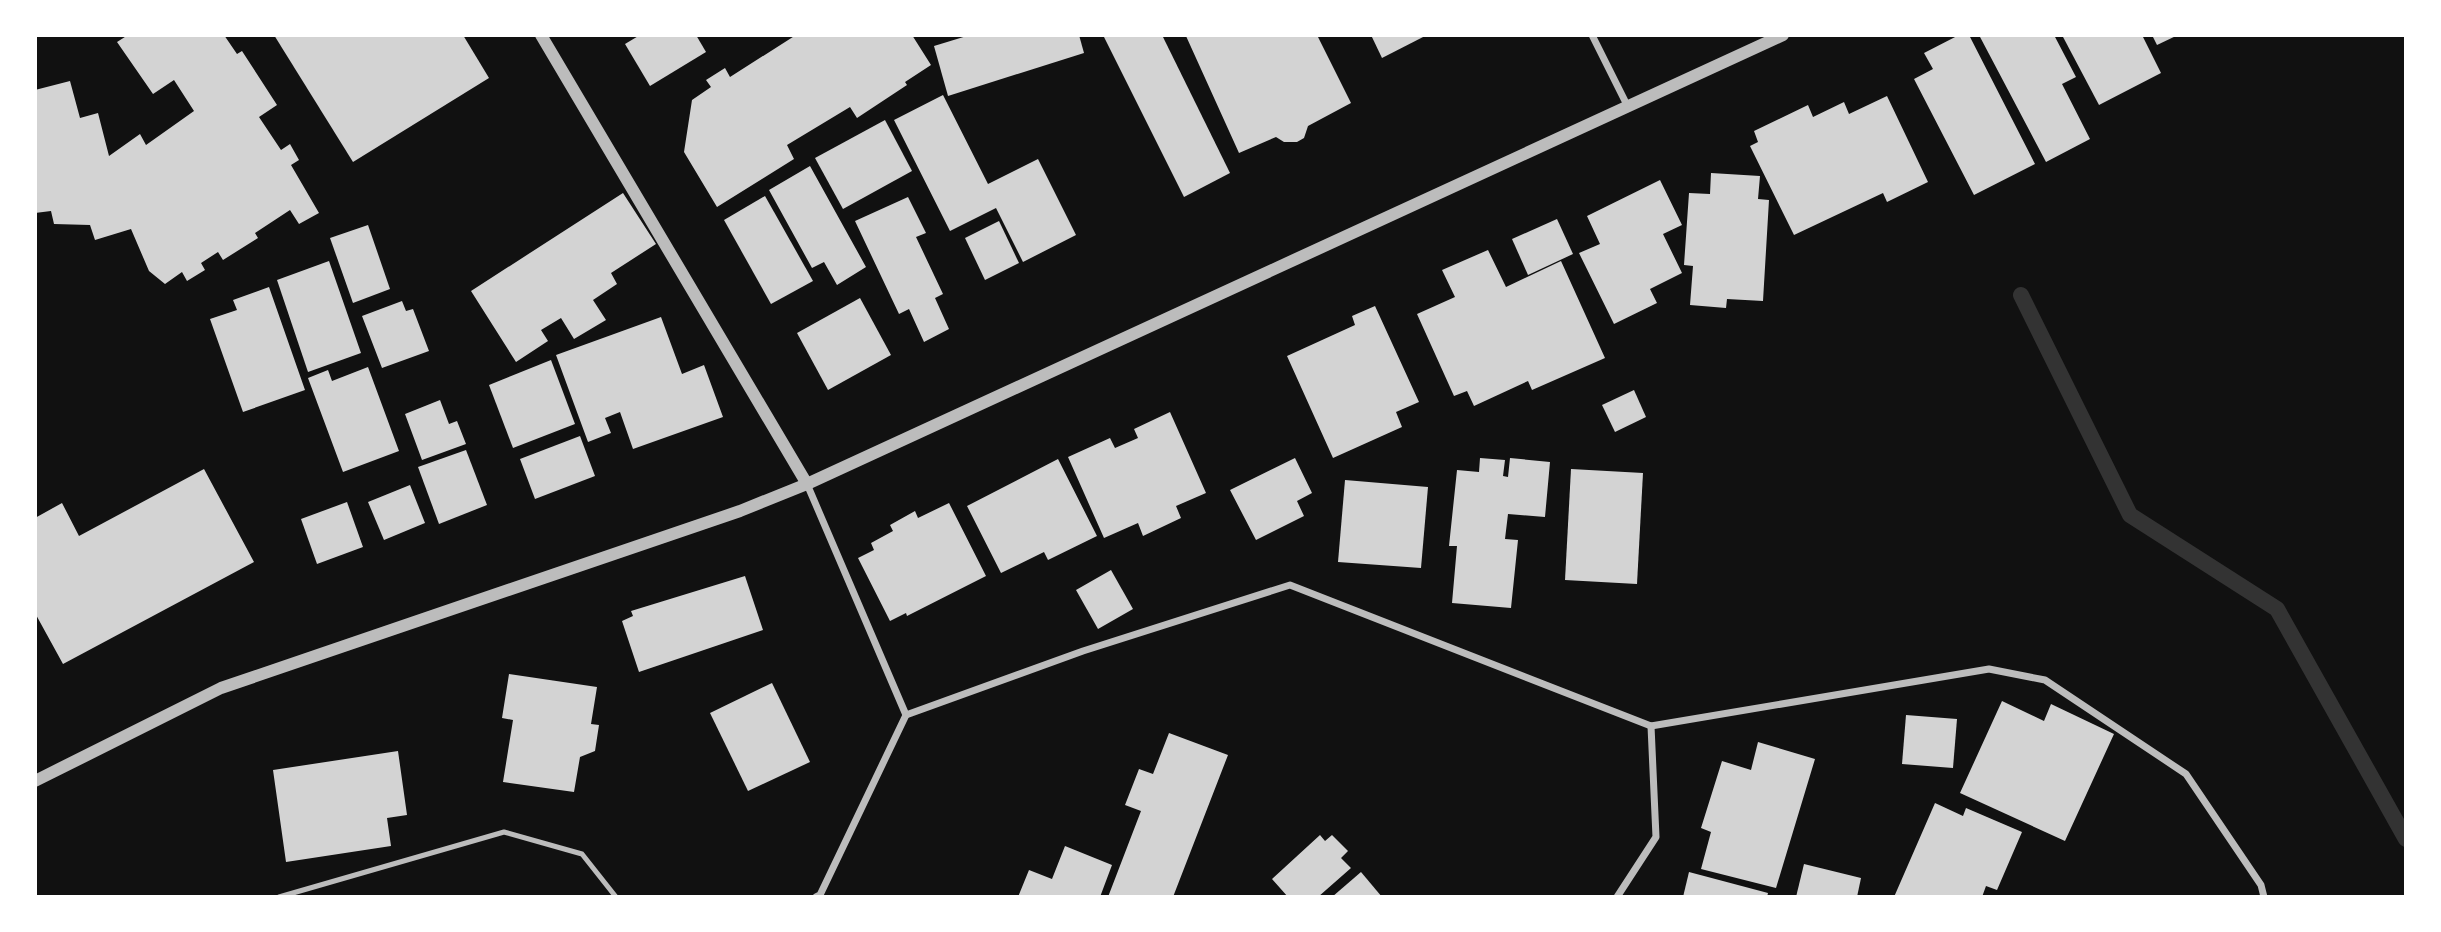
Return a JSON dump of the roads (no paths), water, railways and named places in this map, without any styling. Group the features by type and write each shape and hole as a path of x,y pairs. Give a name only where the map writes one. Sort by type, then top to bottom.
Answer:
{"street":[{"path":"541,35 807,484 906,715"},
{"path":"1592,35 1627,105"},
{"path":"35,781 221,688 740,511 807,484 1783,35"},
{"path":"816,897 820,895 906,715 1083,651 1290,585 1651,726 1989,669 2045,680 2186,774 2261,885 2264,897"},
{"path":"1617,897 1656,838 1651,726"}],"lane":[{"path":"279,897 504,832 582,853 615,897"}],"waterway":[{"path":"2021,295 2130,515 2277,609 2406,839"}]}
